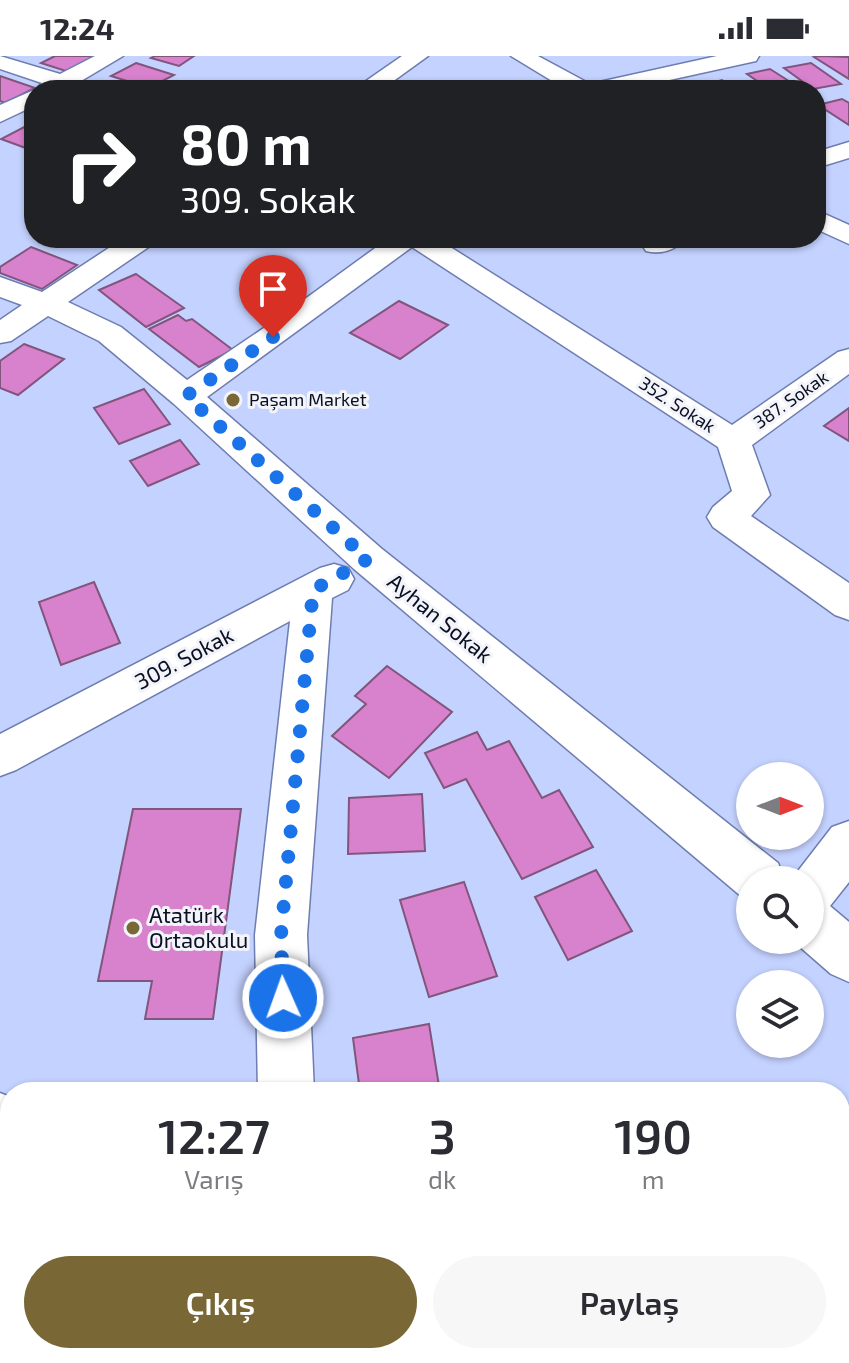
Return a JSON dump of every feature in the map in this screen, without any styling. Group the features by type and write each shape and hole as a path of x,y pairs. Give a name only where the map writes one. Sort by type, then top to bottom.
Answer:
{"street":[{"path":"66,80 112,56"},
{"path":"380,80 417,56"},
{"path":"522,56 566,80"},
{"path":"639,80 748,56"},
{"path":"0,62 40,80"},
{"path":"0,115 24,102"},
{"path":"826,157 849,150"},
{"path":"826,223 849,236"},
{"path":"0,334 128,248"},
{"path":"186,396 294,322 394,248"},
{"name":"352. Sokak","path":"433,248 733,441 752,495 726,517 849,604"},
{"name":"Ayhan Sokak","path":"0,286 79,317 110,334 186,396 368,559 743,866"},
{"name":"387. Sokak","path":"733,441 849,359"},
{"name":"309. Sokak","path":"0,756 368,559"},
{"path":"286,1082 281,935 313,590"},
{"path":"824,875 849,843"},
{"path":"824,934 849,956"}],"building":[{"path":"55,56 100,56 69,72 41,63"},
{"path":"194,56 179,66 151,58"},
{"path":"814,57 849,57 849,79"},
{"path":"136,63 174,75 164,80 124,80 111,76"},
{"path":"811,63 841,84 826,87 826,80 801,80 784,68"},
{"path":"770,69 787,80 756,80 747,74"},
{"path":"0,76 24,84 24,94 5,103 0,101"},
{"path":"842,99 849,103 849,125 826,110 826,103"},
{"path":"24,127 24,147 1,139"},
{"path":"29,248 77,265 42,289 0,273 0,267"},
{"path":"136,274 184,308 146,327 99,290"},
{"path":"399,301 448,325 400,359 350,333"},
{"path":"178,315 186,321 192,319 233,350 199,367 149,329"},
{"path":"24,344 64,359 18,395 0,388 0,361"},
{"path":"144,389 170,424 119,444 94,408"},
{"path":"849,408 849,441 824,426"},
{"path":"180,440 199,464 148,486 130,461"},
{"path":"94,582 120,643 61,665 39,602"},
{"path":"387,666 452,712 389,778 332,736 366,704 355,696"},
{"path":"477,732 487,750 509,741 542,798 559,790 593,847 522,879 466,779 444,788 425,753"},
{"path":"422,794 425,851 348,854 349,798"},
{"path":"133,809 241,809 213,1019 145,1019 152,981 98,981"},
{"path":"596,870 632,931 568,960 535,897"},
{"path":"464,882 497,976 429,997 400,900"},
{"path":"429,1024 438,1082 359,1082 353,1038"}],"place":[{"name":"Paşam Market","path":"233,400"},
{"name":"Atatürk Ortaokulu","path":"133,928"}],"route":[{"path":"273,337 186,396 368,559 313,590 281,935 283,998"}]}
